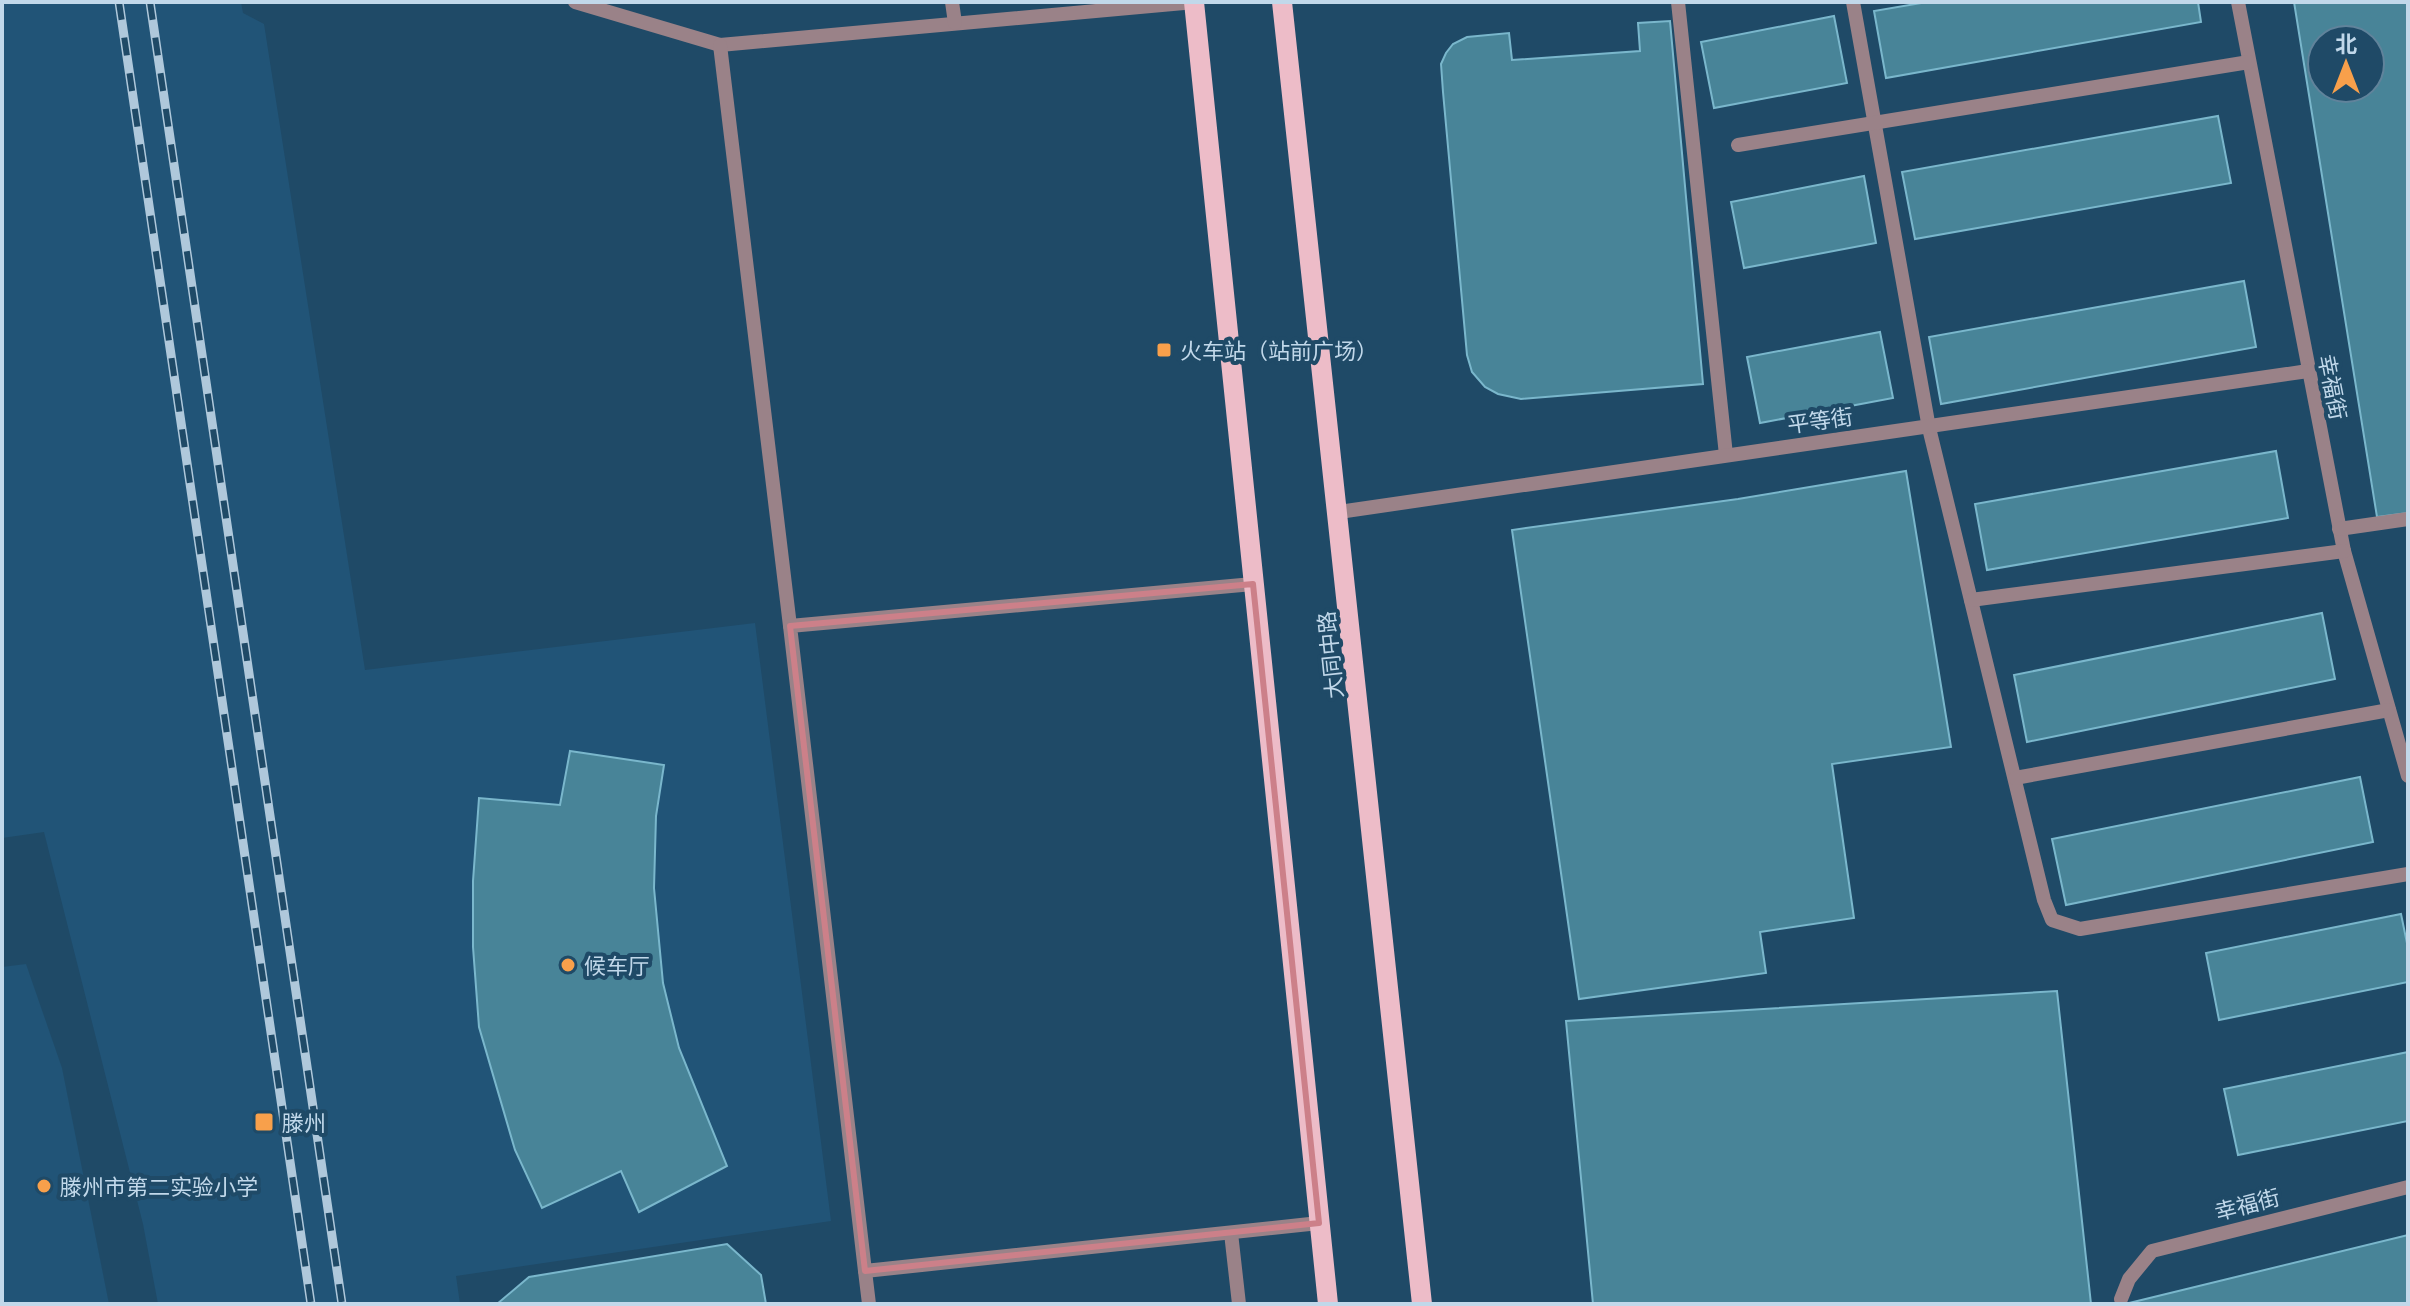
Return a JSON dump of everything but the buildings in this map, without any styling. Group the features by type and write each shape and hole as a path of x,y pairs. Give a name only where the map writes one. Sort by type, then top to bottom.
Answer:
{"main road":[{"path":"1194,2 1328,1304"},
{"name":"大同中路","path":"1282,2 1422,1304"}],"street":[{"path":"575,2 720,45 1194,2"},
{"path":"952,2 955,23"},
{"path":"1678,2 1726,455"},
{"path":"1853,2 1929,428 2044,900 2052,920 2080,929 2408,874"},
{"name":"幸福街","path":"2238,2 2339,529 2408,776"},
{"path":"720,45 869,1304"},
{"path":"1738,145 2249,62"},
{"name":"平等街","path":"1339,512 2308,371"},
{"path":"2339,529 2408,519"},
{"path":"1971,600 2344,551"},
{"path":"790,626 1253,584"},
{"path":"2015,778 2389,710"},
{"name":"幸福街","path":"2121,1299 2129,1279 2152,1251 2408,1187"},
{"path":"865,1271 1319,1223"},
{"path":"1231,1233 1239,1304"}],"highlighted area":[{"path":"1253,584 1319,1223 865,1271 790,626"}],"shaded area":[{"path":"2,2 241,2 243,13 264,24 365,670 755,623 831,1221 456,1276 460,1304 158,1304 143,1224 44,832 2,838"},
{"name":"滕州市第二实验小学","path":"26,964 62,1068 109,1304 2,1304 2,967"}],"railway":[{"path":"119,2 311,1304"},
{"path":"150,2 342,1304"}],"place":[{"name":"火车站（站前广场）","path":"1164,350"},
{"name":"候车厅","path":"568,965"},
{"name":"滕州","path":"264,1122"},
{"name":"滕州市第二实验小学","path":"44,1186"}]}
